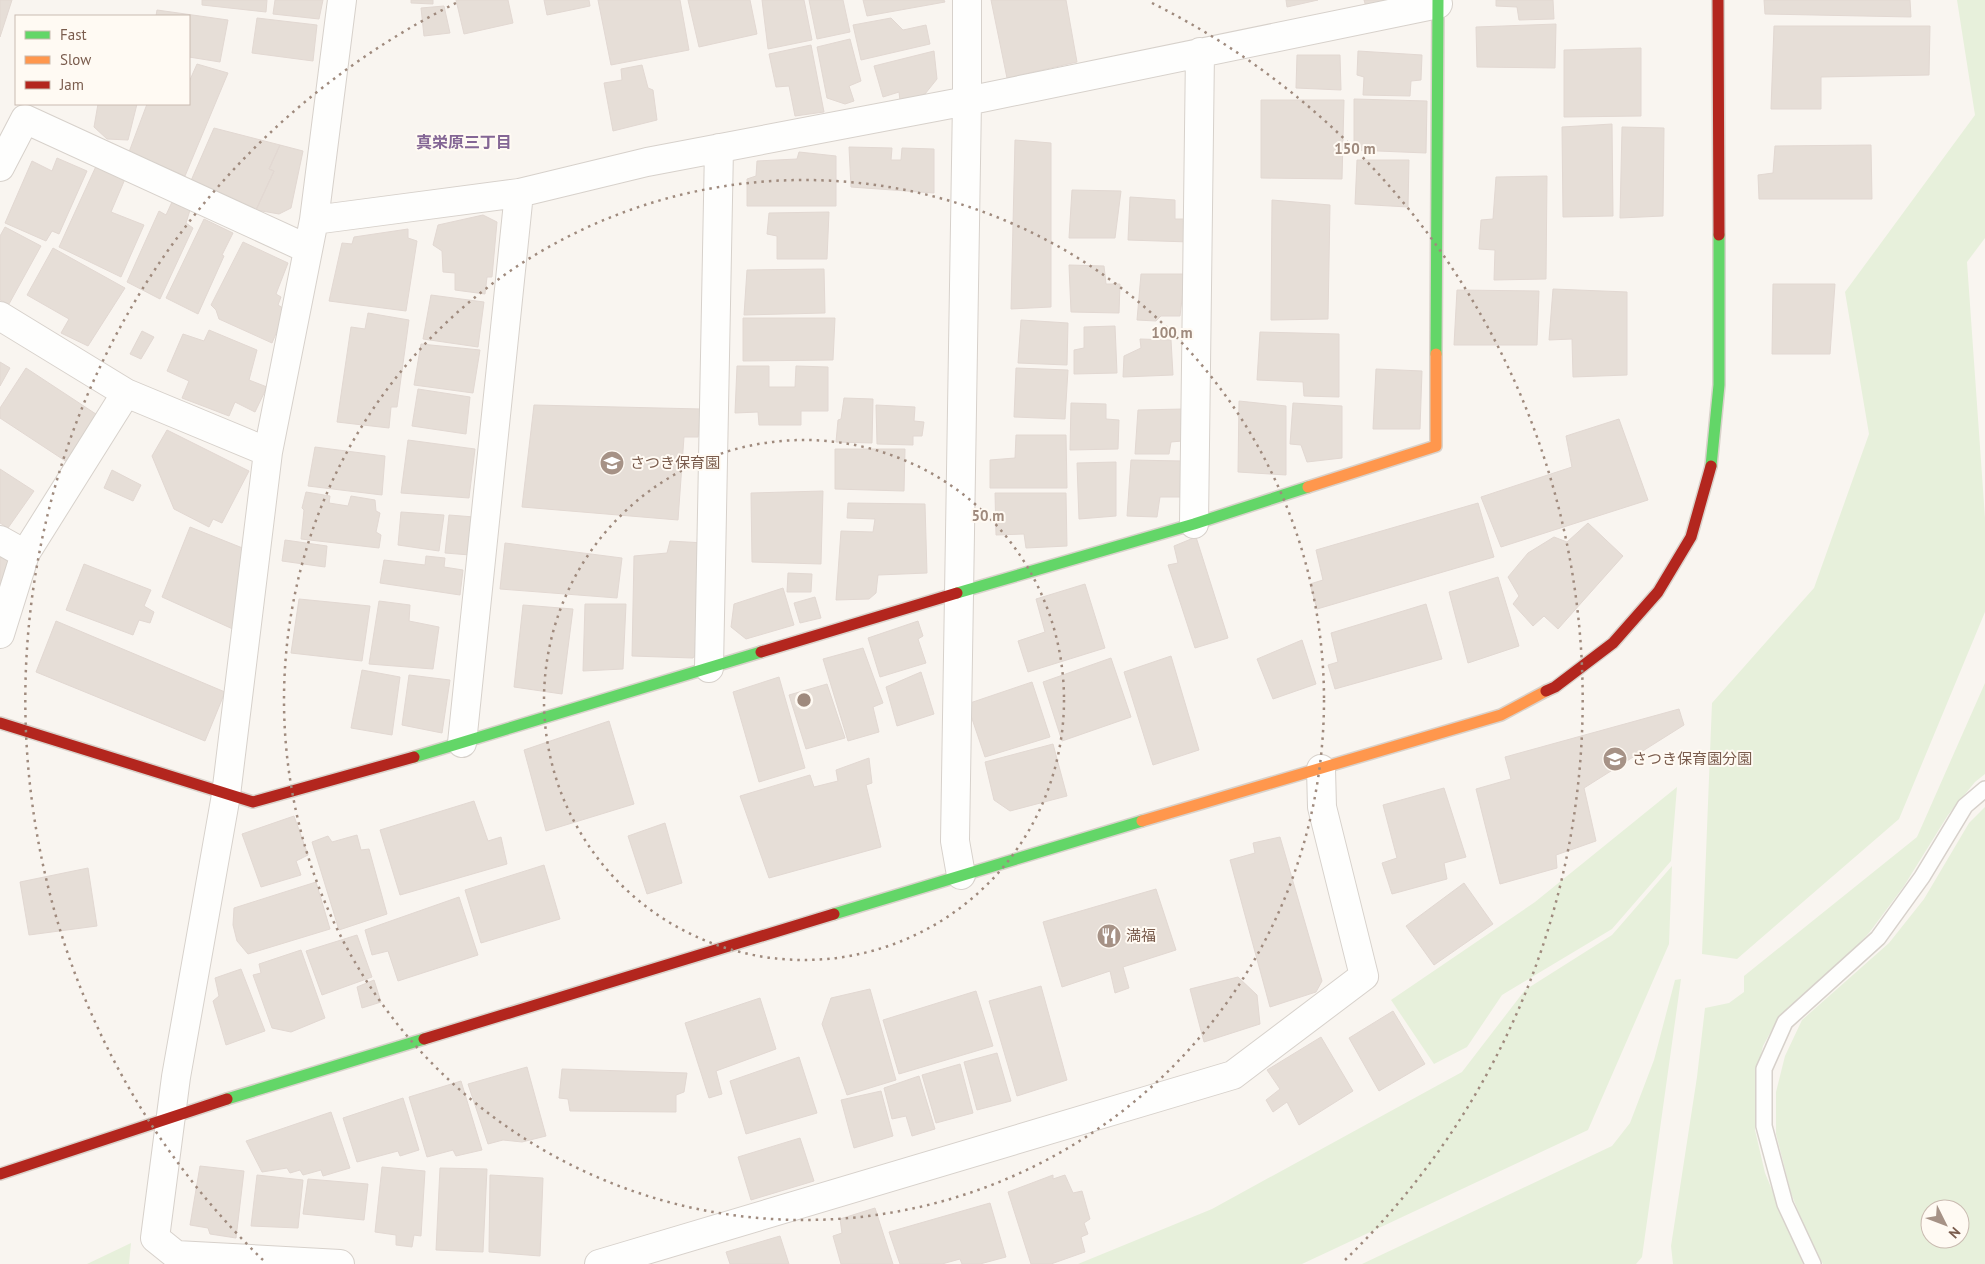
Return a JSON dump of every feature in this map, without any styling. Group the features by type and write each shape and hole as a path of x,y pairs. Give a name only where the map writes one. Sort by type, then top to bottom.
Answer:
{"street":[{"path":"340,1264 176,1254 155,1238 178,1068 226,795 268,452 314,220 342,0"},
{"path":"961,876 955,841 968,101 967,0"},
{"path":"0,1174 172,1116 961,876 1500,715 1555,686 1613,643 1658,592 1690,537 1711,471 1719,385 1718,0"},
{"path":"0,723 253,802 462,743 960,592 1194,524 1436,446 1438,2 968,101 648,162 519,193 314,220"},
{"path":"1194,524 1200,52"},
{"path":"0,167 25,119 308,249"},
{"path":"709,668 718,148"},
{"path":"462,743 519,193"},
{"path":"0,316 126,393 268,452"},
{"path":"0,634 25,554 126,393"},
{"path":"0,540 25,554"},
{"path":"599,1264 1233,1074 1364,976 1322,807 1321,769"}],"lane":[{"path":"1812,1264 1785,1204 1764,1126 1764,1069 1785,1022 1878,938 1922,878 1965,806 1985,789"}],"green space":[{"path":"1957,0 1985,0 1985,238 1967,262 1985,518 1985,612 1899,819 1737,959 1702,954 1712,703 1814,588 1869,434 1845,292 1975,115"},
{"path":"1985,683 1985,774 1975,782 1948,815 1904,886 1869,933 1840,964 1799,999 1775,1024 1763,1046 1757,1073 1755,1130 1765,1173 1803,1264 1673,1264 1671,1246 1697,1077 1705,1008 1729,1003 1744,992 1744,976 1917,837"},
{"path":"1677,787 1671,861 1612,929 1502,995 1467,1047 1434,1064 1391,1000 1535,902"},
{"path":"1985,807 1985,1264 1823,1264 1809,1239 1791,1193 1776,1134 1776,1092 1785,1056 1802,1020 1889,943 1924,899 1969,823"},
{"path":"1672,866 1669,944 1588,1130 1302,1264 1078,1264 1212,1209 1462,1072 1525,990 1612,935"},
{"path":"1681,979 1642,1257 1636,1264 1362,1264 1612,1146 1630,1123 1654,1060 1675,980"},
{"path":"131,1243 129,1264 87,1264"}],"building":[{"path":"0,0 12,0 0,37"},
{"path":"202,0 267,0 266,12 202,5"},
{"path":"275,0 323,0 319,19 273,14"},
{"path":"411,0 433,0 433,4 411,3"},
{"path":"456,0 508,0 513,23 464,34"},
{"path":"544,0 589,0 590,6 547,15"},
{"path":"598,0 680,0 689,50 611,65"},
{"path":"688,0 750,0 757,34 699,47"},
{"path":"762,0 804,0 812,40 768,49"},
{"path":"809,0 843,0 850,32 817,39"},
{"path":"863,0 944,0 945,2 867,16"},
{"path":"991,0 1066,0 1077,62 1007,78"},
{"path":"1286,0 1318,0 1287,7"},
{"path":"1364,0 1398,0 1366,7"},
{"path":"1496,0 1553,0 1554,19 1519,20 1517,7 1496,6"},
{"path":"1764,0 1910,0 1911,17 1765,14"},
{"path":"444,6 450,33 424,36 421,8"},
{"path":"157,10 228,20 220,62 190,57 190,15 156,15"},
{"path":"257,18 317,25 313,61 252,53"},
{"path":"891,18 903,30 926,25 930,44 861,60 853,25"},
{"path":"1556,24 1555,68 1477,67 1476,27"},
{"path":"1774,26 1930,26 1929,75 1821,77 1821,109 1771,109"},
{"path":"850,39 861,81 849,86 854,101 845,104 827,98 817,47"},
{"path":"811,45 824,112 795,116 789,86 776,87 769,54"},
{"path":"1641,48 1641,116 1564,117 1564,50"},
{"path":"934,51 937,79 925,94 900,101 899,92 883,97 874,66"},
{"path":"1358,51 1422,55 1421,80 1411,81 1410,96 1363,95 1364,77 1357,75"},
{"path":"1297,55 1340,55 1341,90 1296,88"},
{"path":"197,64 228,73 185,176 129,152 147,105 190,105 190,80"},
{"path":"642,65 648,88 653,90 657,120 613,131 604,83 622,80 621,69"},
{"path":"1354,99 1427,101 1426,153 1354,150"},
{"path":"1261,100 1344,100 1342,179 1261,178"},
{"path":"98,105 137,105 128,140 107,139 94,127"},
{"path":"1612,124 1613,216 1563,217 1562,127"},
{"path":"1622,127 1664,128 1663,216 1620,218"},
{"path":"214,128 280,145 269,169 274,171 256,210 190,183"},
{"path":"1015,140 1051,143 1051,307 1011,309"},
{"path":"280,145 303,151 291,208 279,214 256,210 274,171 269,169"},
{"path":"1871,145 1872,199 1759,199 1758,175 1773,173 1775,146"},
{"path":"849,147 892,148 891,160 901,160 902,148 934,149 934,193 851,187"},
{"path":"799,152 836,156 836,206 747,206 747,179 756,176 757,161 797,159"},
{"path":"57,158 87,171 59,234 52,231 46,241 5,223 32,161 52,171"},
{"path":"1357,160 1409,160 1408,207 1355,204"},
{"path":"97,164 125,179 111,212 144,225 121,277 59,247"},
{"path":"1547,176 1546,279 1494,280 1495,250 1479,249 1481,220 1493,219 1496,177"},
{"path":"1072,190 1121,191 1115,238 1069,238"},
{"path":"1130,197 1175,200 1175,219 1191,219 1190,242 1128,240"},
{"path":"1272,200 1330,205 1328,319 1271,320"},
{"path":"172,202 190,210 186,223 193,228 160,299 127,282 159,211 166,215"},
{"path":"829,212 827,259 777,259 777,236 767,234 769,213"},
{"path":"483,215 497,222 492,277 487,277 485,294 455,290 455,273 443,272 442,251 433,245 438,225"},
{"path":"204,219 233,233 198,314 166,298"},
{"path":"5,227 41,246 9,304 0,300 0,236"},
{"path":"408,229 408,238 417,241 406,311 329,301 342,243 352,244 354,237"},
{"path":"243,242 288,263 276,294 281,297 278,305 286,310 272,343 219,319 216,310 211,305"},
{"path":"53,248 125,288 88,346 61,333 69,319 27,295"},
{"path":"1069,265 1104,266 1106,284 1120,284 1119,313 1071,312"},
{"path":"824,269 825,313 744,315 747,270"},
{"path":"1141,274 1185,274 1180,316 1161,316 1156,321 1137,320"},
{"path":"1773,284 1835,284 1830,354 1772,354"},
{"path":"1553,289 1627,292 1627,375 1573,377 1572,339 1549,340"},
{"path":"1457,290 1539,291 1537,345 1454,345"},
{"path":"431,295 484,302 478,347 423,339"},
{"path":"368,313 409,320 397,407 391,407 389,428 337,422 351,327 365,329"},
{"path":"743,318 835,318 833,360 743,361"},
{"path":"1021,320 1068,323 1067,365 1018,363"},
{"path":"1115,326 1117,373 1074,374 1074,350 1084,348 1084,327"},
{"path":"209,330 257,350 249,380 267,387 255,412 235,402 229,416 182,398 189,381 167,371 183,334 204,341"},
{"path":"142,331 154,337 141,359 130,354"},
{"path":"1260,332 1339,334 1339,397 1304,396 1303,382 1257,380"},
{"path":"1140,339 1171,340 1173,375 1123,377 1124,356 1141,348"},
{"path":"421,344 480,350 473,393 414,385"},
{"path":"0,362 10,368 0,386"},
{"path":"737,366 769,366 769,387 795,387 796,366 828,367 828,411 801,411 801,425 759,425 758,412 735,413"},
{"path":"26,368 105,420 73,466 0,418 0,408"},
{"path":"1016,368 1068,370 1065,419 1014,417"},
{"path":"1376,369 1422,371 1420,429 1373,429"},
{"path":"418,389 470,397 466,434 412,426"},
{"path":"844,398 873,399 872,443 836,442 838,420 841,419"},
{"path":"1239,401 1286,406 1286,475 1238,472"},
{"path":"1071,403 1106,404 1106,419 1119,420 1118,449 1070,450"},
{"path":"1293,403 1342,406 1342,458 1307,462 1301,445 1290,444"},
{"path":"534,405 701,409 698,437 684,437 678,520 522,507"},
{"path":"876,405 915,407 914,421 924,422 922,436 913,436 913,445 877,444"},
{"path":"1183,409 1182,441 1171,442 1169,454 1135,454 1138,410"},
{"path":"1619,419 1648,500 1501,547 1481,497 1572,467 1566,436"},
{"path":"167,430 249,471 222,523 213,519 209,527 174,509 152,456"},
{"path":"1016,435 1066,435 1067,488 990,488 990,460 1015,458"},
{"path":"408,440 475,449 469,498 401,493"},
{"path":"315,447 385,456 382,495 308,486"},
{"path":"835,449 905,449 904,491 835,489"},
{"path":"1131,460 1182,461 1181,497 1160,497 1157,517 1127,516"},
{"path":"1116,462 1116,516 1079,519 1077,463"},
{"path":"0,469 34,491 8,528 0,523"},
{"path":"112,470 141,485 133,501 104,488"},
{"path":"823,491 821,564 752,562 751,493"},
{"path":"306,492 330,496 329,503 348,506 351,496 375,500 376,511 380,513 376,532 381,535 379,548 301,539 304,510 302,508"},
{"path":"995,493 1066,493 1067,546 1026,548 1024,534 996,535"},
{"path":"848,503 925,504 927,573 878,575 876,593 869,599 836,600 841,531 873,532 875,519 847,518"},
{"path":"1478,503 1494,557 1317,609 1310,584 1323,580 1316,550"},
{"path":"401,512 444,515 439,551 398,545"},
{"path":"449,515 474,517 470,555 445,553"},
{"path":"1588,523 1623,556 1558,629 1544,616 1533,626 1513,604 1519,596 1508,577 1528,553 1554,537 1567,542"},
{"path":"190,527 245,549 235,630 162,597"},
{"path":"1196,537 1228,638 1195,648 1168,565 1178,563 1174,546"},
{"path":"285,540 327,546 325,567 282,561"},
{"path":"670,541 704,543 703,644 693,658 632,656 634,556 667,553"},
{"path":"505,543 622,558 617,598 500,589"},
{"path":"0,547 6,550 11,566 0,598"},
{"path":"426,556 445,558 444,567 463,570 460,595 380,583 384,560 425,565"},
{"path":"84,564 151,590 144,606 154,612 150,623 139,620 133,635 66,610"},
{"path":"788,573 812,574 811,592 787,592"},
{"path":"1498,577 1519,646 1468,663 1449,592"},
{"path":"1085,584 1105,648 1028,672 1018,641 1045,632 1036,599"},
{"path":"783,588 794,625 746,639 731,627 734,604"},
{"path":"815,597 821,618 800,623 794,603"},
{"path":"299,599 370,606 362,661 291,653"},
{"path":"379,601 410,605 409,621 439,627 433,669 369,664"},
{"path":"585,604 626,604 623,669 583,671"},
{"path":"1426,604 1442,659 1335,689 1328,665 1338,662 1331,633"},
{"path":"523,605 573,609 562,694 514,687"},
{"path":"56,621 225,692 205,741 36,672"},
{"path":"918,621 923,636 918,639 926,663 880,677 868,638"},
{"path":"1302,640 1316,684 1273,699 1257,659"},
{"path":"863,648 883,703 873,707 879,732 848,741 823,659"},
{"path":"1171,656 1199,750 1153,765 1124,672"},
{"path":"1111,658 1131,717 1062,741 1043,682"},
{"path":"362,670 400,677 392,735 351,728"},
{"path":"921,672 934,714 897,726 886,687"},
{"path":"409,675 450,680 442,733 402,725"},
{"path":"779,677 805,768 759,782 733,692"},
{"path":"1032,682 1050,737 985,757 967,704"},
{"path":"827,684 845,738 806,749 789,695"},
{"path":"1679,709 1684,725 1584,788 1596,841 1556,855 1557,868 1500,884 1476,789 1511,779 1505,757"},
{"path":"609,721 634,804 546,831 524,750"},
{"path":"1053,744 1067,796 1010,811 994,800 985,762"},
{"path":"869,758 872,783 866,785 881,847 769,878 740,796 810,775 814,787 838,781 836,770"},
{"path":"1444,788 1466,857 1444,863 1447,879 1392,894 1382,863 1397,858 1383,805"},
{"path":"474,801 488,841 501,837 507,864 400,895 380,830"},
{"path":"294,816 308,855 296,861 301,875 261,887 242,834"},
{"path":"665,823 682,883 647,894 628,836"},
{"path":"357,835 361,850 369,849 387,914 339,930 312,842 328,836 332,842"},
{"path":"1280,837 1322,981 1316,992 1270,1007 1230,860 1255,853 1253,843"},
{"path":"544,865 560,919 481,943 465,890"},
{"path":"88,868 97,926 29,935 20,882"},
{"path":"316,882 330,929 248,954 237,941 233,925 234,908"},
{"path":"1464,883 1493,924 1434,965 1406,926"},
{"name":"満福","path":"1156,889 1176,950 1123,967 1129,988 1115,993 1110,971 1062,987 1043,922"},
{"path":"459,897 478,955 398,981 388,951 372,955 365,930"},
{"path":"357,935 372,977 322,995 306,951"},
{"path":"301,950 325,1018 291,1032 272,1028 253,975 261,973 259,964"},
{"path":"241,969 265,1031 226,1045 213,1001 219,996 215,978"},
{"path":"1238,977 1257,995 1260,1024 1204,1042 1190,989"},
{"path":"374,980 381,1002 362,1008 357,987"},
{"path":"1041,986 1067,1080 1017,1096 989,1001"},
{"path":"870,989 896,1080 847,1095 822,1024 831,998"},
{"path":"976,991 993,1046 899,1074 883,1020"},
{"path":"760,998 776,1049 716,1071 722,1094 709,1098 685,1023"},
{"path":"1393,1011 1425,1064 1379,1091 1349,1038"},
{"path":"1321,1037 1353,1091 1299,1125 1287,1102 1273,1112 1266,1100 1280,1089 1267,1070"},
{"path":"997,1053 1011,1101 977,1110 964,1062"},
{"path":"799,1057 817,1113 746,1134 730,1081"},
{"path":"960,1064 973,1113 936,1123 922,1075"},
{"path":"527,1067 546,1136 522,1142 503,1140 488,1144 468,1084"},
{"path":"562,1069 687,1073 684,1092 676,1095 676,1112 570,1111 568,1099 559,1098"},
{"path":"919,1076 935,1129 912,1136 906,1116 892,1119 884,1088"},
{"path":"461,1081 482,1150 456,1156 453,1150 427,1157 409,1097"},
{"path":"881,1091 893,1136 854,1148 841,1100"},
{"path":"403,1098 419,1150 400,1156 398,1151 357,1162 343,1118"},
{"path":"331,1112 350,1168 323,1176 321,1170 303,1175 300,1170 290,1173 287,1168 262,1172 246,1141"},
{"path":"800,1138 814,1181 751,1200 738,1157"},
{"path":"200,1166 244,1171 236,1238 210,1234 208,1228 190,1225"},
{"path":"382,1167 425,1171 421,1236 414,1235 412,1247 396,1245 396,1235 375,1232"},
{"path":"440,1168 487,1169 483,1252 436,1250"},
{"path":"257,1175 303,1180 298,1228 251,1226"},
{"path":"490,1175 543,1178 540,1256 489,1252"},
{"path":"1053,1175 1053,1179 1065,1175 1073,1193 1082,1191 1090,1219 1084,1223 1088,1234 1081,1237 1085,1252 1051,1264 1031,1264 1008,1192"},
{"path":"308,1179 368,1184 364,1220 303,1214"},
{"path":"990,1203 1006,1257 980,1264 962,1264 960,1259 942,1264 900,1264 889,1232"},
{"path":"875,1208 893,1264 841,1264 833,1236 842,1233 840,1219"},
{"path":"780,1236 789,1264 730,1264 726,1252"}],"traffic: fast":[{"path":"1436,354 1438,0"},
{"path":"1711,466 1719,385 1719,235"},
{"path":"957,593 1194,524 1308,487"},
{"path":"414,757 761,652"},
{"path":"834,914 1142,821"},
{"path":"227,1099 424,1039"}],"traffic: slow":[{"path":"1308,487 1436,446 1436,354"},
{"path":"1142,821 1501,715 1546,691"}],"traffic: jam":[{"path":"1718,0 1719,235"},
{"path":"1546,691 1555,687 1613,643 1658,592 1691,537 1711,466"},
{"path":"761,652 957,593"},
{"path":"0,723 253,802 414,757"},
{"path":"424,1039 834,914"},
{"path":"0,1174 227,1099"}],"place":[{"name":"さつき保育園","path":"612,463"},
{"name":"さつき保育園分園","path":"1615,759"},
{"name":"満福","path":"1109,936"}],"district":[{"name":"真栄原三丁目","path":"464,142"}]}
